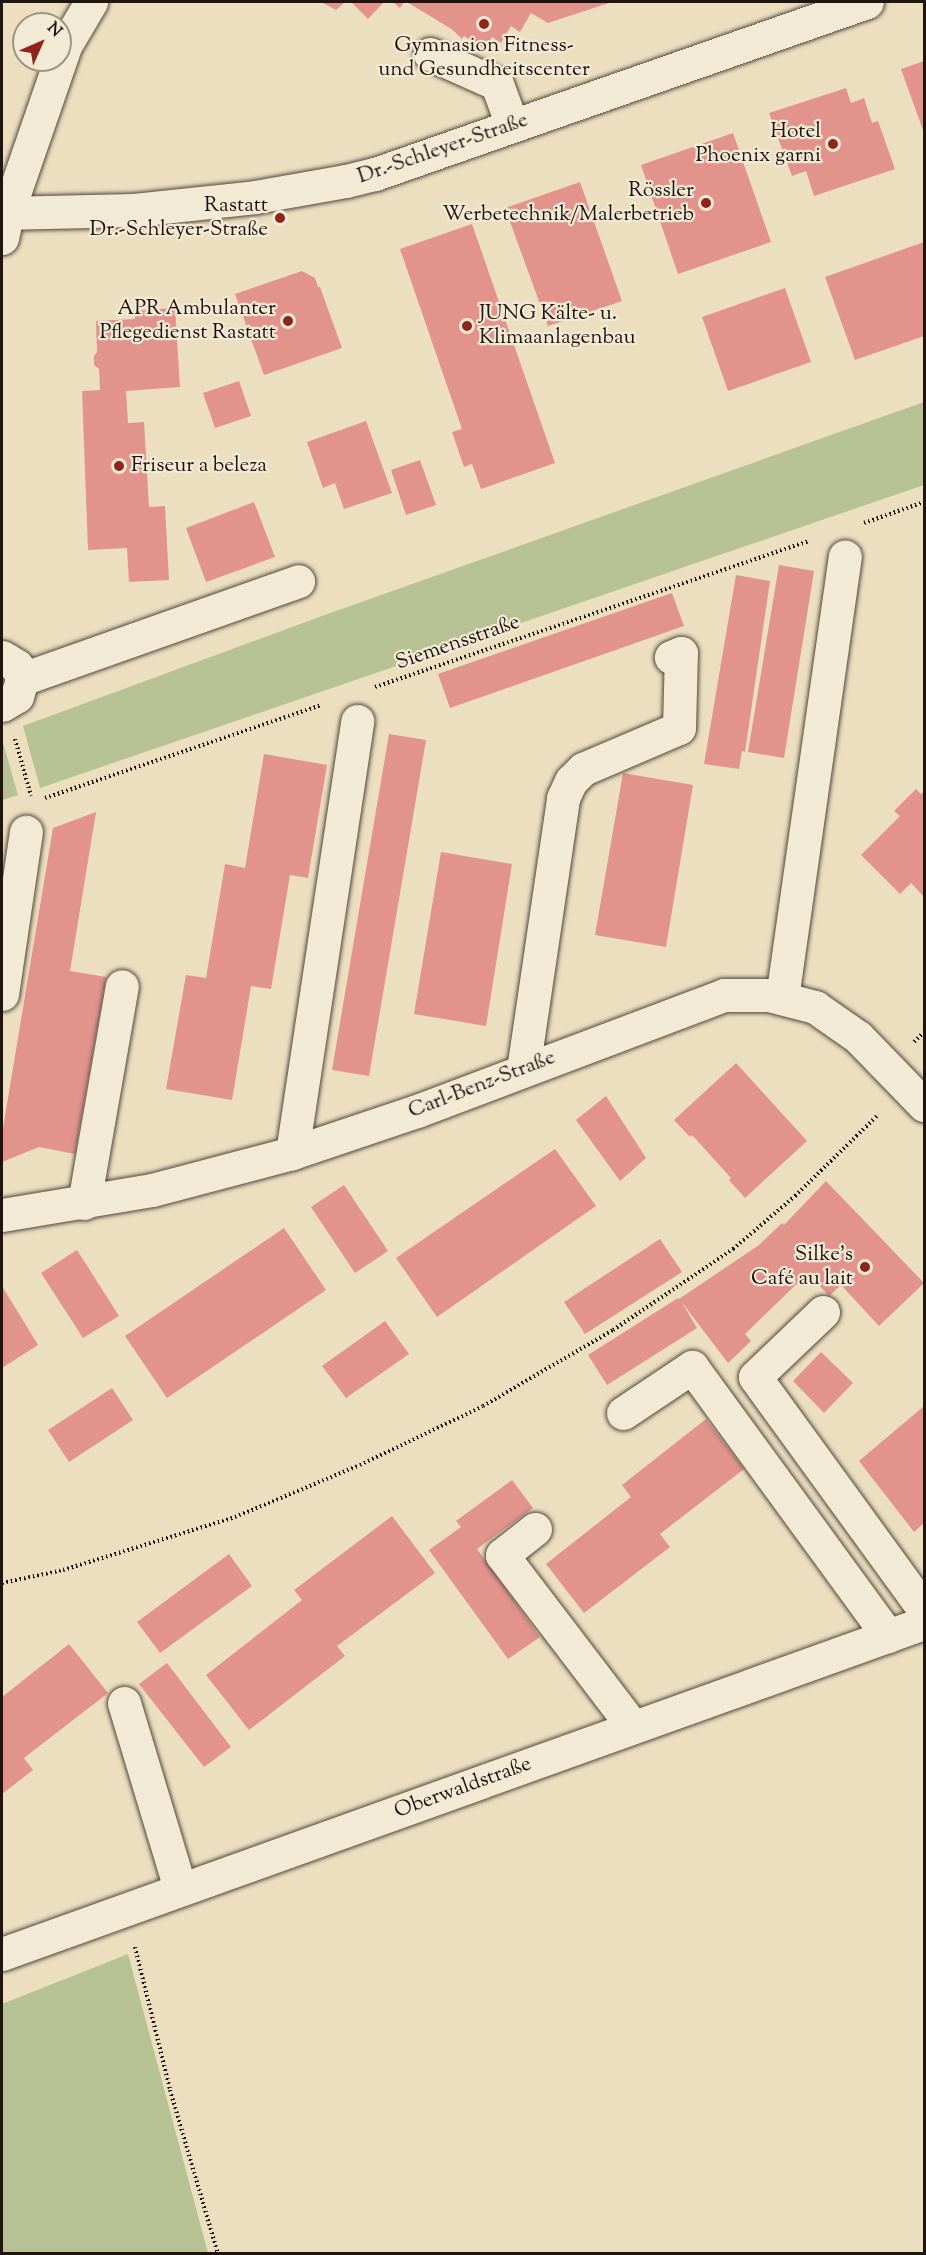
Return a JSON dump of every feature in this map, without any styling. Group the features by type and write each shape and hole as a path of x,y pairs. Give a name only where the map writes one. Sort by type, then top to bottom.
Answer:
{"street":[{"path":"3,222 66,44 91,2"},
{"name":"Dr.-Schleyer-Straße","path":"3,222 299,191 375,174 818,10 867,2"},
{"path":"430,54 497,84 512,125"},
{"path":"782,998 845,556"},
{"path":"8,686 298,581"},
{"path":"523,1070 563,798 571,781 583,769 679,728 681,653 671,657"},
{"path":"292,1153 357,721"},
{"path":"2,994 29,817"},
{"path":"84,1203 122,986"},
{"name":"Carl-Benz-Straße","path":"2,1215 152,1190 292,1153 417,1111 724,995 769,995 815,1007 858,1037 916,1095"},
{"path":"823,1312 755,1377 924,1610"},
{"path":"623,1413 692,1366 888,1636"},
{"path":"535,1529 502,1555 633,1727"},
{"name":"Oberwaldstraße","path":"2,1954 924,1623"},
{"path":"124,1703 180,1889"}],"path":[{"path":"857,525 924,502"},
{"name":"Siemensstraße","path":"371,688 812,540"},
{"path":"8,686 29,817"},
{"path":"44,798 326,703"},
{"path":"2,1583 63,1570 235,1517 360,1465 483,1406 613,1330 733,1249 916,1095"},
{"path":"126,1910 170,2090 218,2253"}],"green space":[{"path":"924,402 924,485 40,788 23,726 322,616"},
{"path":"2,739 18,795 2,800"},
{"path":"128,1954 208,2253 2,2253 2,2004"}],"building":[{"name":"Gymnasion Fitness- und Gesundheitscenter","path":"321,2 345,2 336,10"},
{"name":"Gymnasion Fitness- und Gesundheitscenter","path":"351,2 384,2 368,19"},
{"name":"Gymnasion Fitness- und Gesundheitscenter","path":"393,2 404,2 400,8"},
{"name":"Gymnasion Fitness- und Gesundheitscenter","path":"407,2 612,2 548,23 531,13 520,32 511,26 501,43 492,37 485,49 464,36 462,39 453,30"},
{"path":"924,61 924,133 901,69"},
{"name":"Hotel Phoenix garni","path":"846,88 851,103 864,98 872,123 878,121 895,169 814,196 806,171 792,176 769,113"},
{"name":"Rössler Werbetechnik/Malerbetrieb","path":"733,133 771,242 678,274 641,165"},
{"path":"580,182 622,301 548,326 505,208"},
{"name":"JUNG Kälte- u. Klimaanlagenbau","path":"472,224 555,463 481,489 472,464 464,467 452,432 462,429 400,249"},
{"path":"924,242 924,336 855,360 825,277"},
{"name":"APR Ambulanter Pflegedienst Rastatt","path":"302,271 315,278 320,287 342,348 264,375 235,294"},
{"path":"785,288 811,362 728,391 702,317"},
{"path":"175,308 180,387 126,391 128,423 144,422 149,507 165,506 169,580 129,582 127,548 88,550 82,391 100,390 99,369 94,365 94,356 97,352 96,321 135,319 135,311"},
{"path":"239,381 251,416 215,428 203,393"},
{"path":"366,421 392,493 344,509 335,483 323,488 307,442"},
{"path":"420,460 436,505 406,515 391,470"},
{"path":"254,502 275,557 206,582 186,528"},
{"path":"779,565 814,571 784,758 748,752"},
{"path":"736,575 770,581 745,752 742,751 739,769 704,764"},
{"path":"672,593 684,626 450,708 438,674"},
{"path":"389,734 426,740 369,1076 332,1070"},
{"path":"264,754 327,765 308,878 290,875 271,989 251,986 232,1100 166,1089 186,975 206,978 225,864 245,868"},
{"path":"623,773 693,785 666,947 595,935"},
{"path":"916,789 921,794 924,791 924,897 911,883 900,894 861,855 900,816 894,811"},
{"path":"96,812 70,971 106,977 75,1154 39,1147 2,1162 2,1134 53,828"},
{"path":"441,852 512,864 486,1026 414,1014"},
{"path":"736,1063 807,1141 745,1198 729,1180 731,1178 692,1135 690,1137 674,1120"},
{"path":"606,1096 646,1158 620,1181 576,1120"},
{"path":"555,1149 596,1206 437,1317 396,1258"},
{"path":"826,1181 924,1283 879,1326 841,1285 829,1296 808,1273 745,1334 751,1341 728,1363 681,1301 697,1328 607,1385 588,1355 679,1299 759,1245 782,1223 784,1225"},
{"path":"344,1185 388,1251 355,1273 311,1207"},
{"path":"284,1228 326,1290 167,1398 125,1336"},
{"path":"660,1239 682,1272 585,1334 564,1302"},
{"path":"77,1250 119,1316 83,1338 41,1273"},
{"path":"2,1286 38,1345 2,1368"},
{"path":"385,1321 409,1354 346,1398 322,1366"},
{"path":"821,1352 853,1383 824,1413 793,1381"},
{"path":"112,1388 133,1420 69,1462 48,1430"},
{"path":"924,1406 924,1523 914,1532 859,1461"},
{"path":"706,1419 744,1469 660,1534 670,1547 584,1613 546,1564 631,1497 622,1485"},
{"path":"512,1480 533,1508 477,1549 540,1637 508,1659 429,1550 461,1527 456,1521"},
{"path":"392,1516 435,1573 337,1646 345,1656 249,1730 206,1675 302,1600 294,1590"},
{"path":"229,1554 252,1586 160,1653 137,1622"},
{"path":"69,1644 108,1693 24,1758 33,1770 2,1794 2,1697"},
{"path":"167,1663 231,1747 204,1767 139,1684"}],"place":[{"name":"Gymnasion Fitness- und Gesundheitscenter","path":"484,24"},
{"name":"Hotel Phoenix garni","path":"833,144"},
{"name":"Rössler Werbetechnik/Malerbetrieb","path":"706,203"},
{"name":"Rastatt Dr.-Schleyer-Straße","path":"280,218"},
{"name":"APR Ambulanter Pflegedienst Rastatt","path":"288,321"},
{"name":"JUNG Kälte- u. Klimaanlagenbau","path":"467,326"},
{"name":"Friseur a beleza","path":"119,466"},
{"name":"Silke's Café au lait","path":"865,1267"}]}
